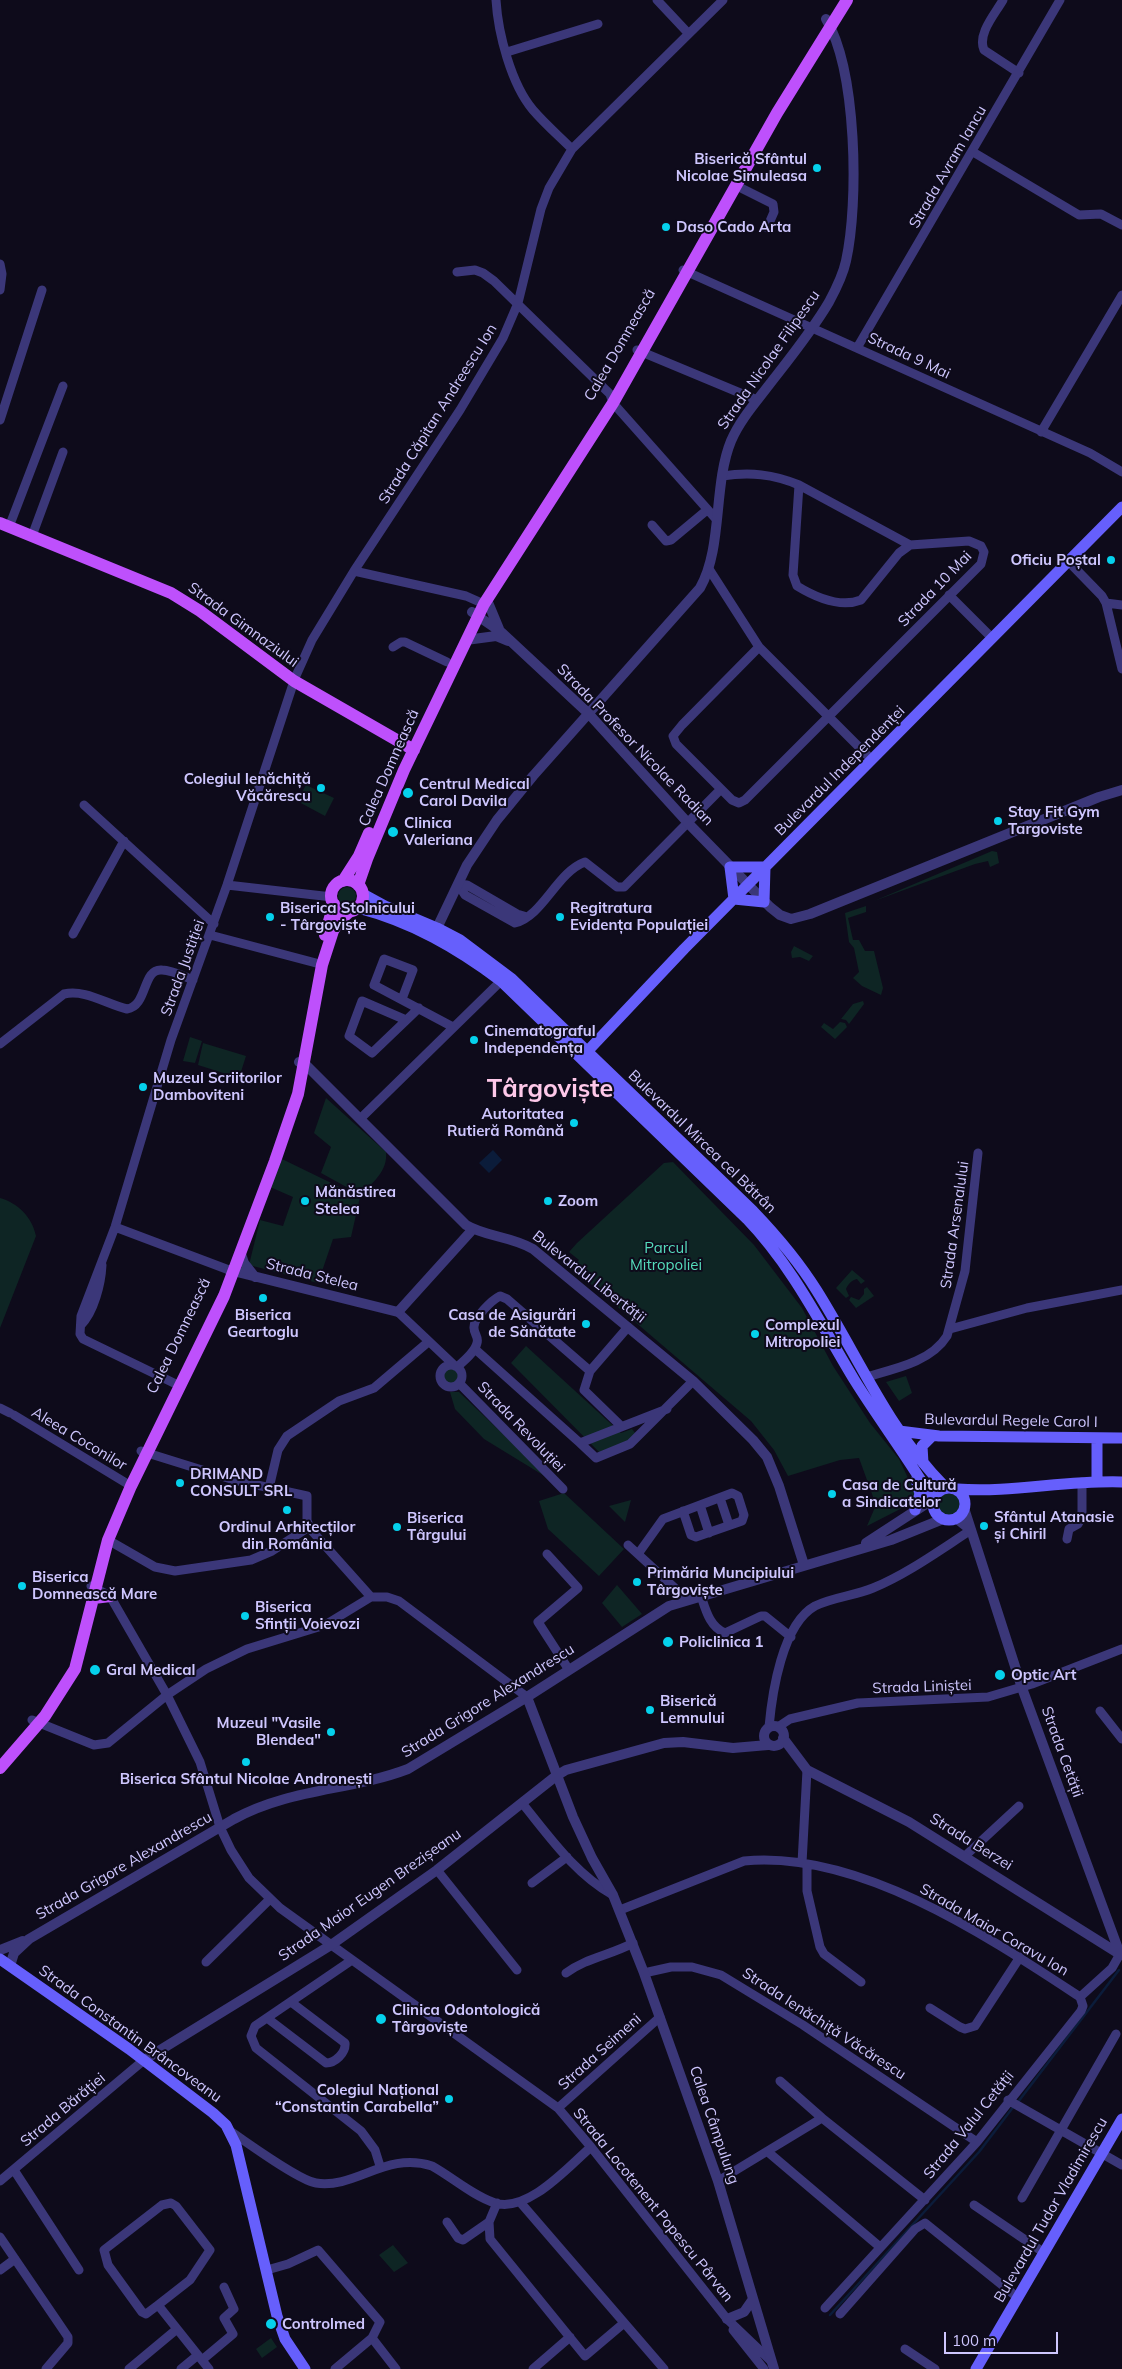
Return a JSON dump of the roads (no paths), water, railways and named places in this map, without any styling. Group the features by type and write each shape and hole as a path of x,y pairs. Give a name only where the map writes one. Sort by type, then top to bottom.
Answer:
{"main road":[{"name":"Calea Domnească","path":"685,271 737,186 839,0"},
{"name":"Calea Domnească","path":"343,881 359,856 427,705 482,605 612,398 828,22 847,0"},
{"name":"Bulevardul Independenței","path":"583,1055 734,899 1122,507"},
{"name":"Strada Gimnaziului","path":"4,525 171,593 200,611 294,681 407,747"},
{"path":"450,664 466,640 482,605"},
{"name":"Calea Domnească","path":"361,889 367,859 407,747 450,664"},
{"path":"730,867 765,868 764,902 734,899 730,867"},
{"path":"343,881 350,881 361,889 363,900 353,910 340,910 333,901 334,888 343,881"},
{"name":"Bulevardul Mircea cel Bătrân","path":"361,889 384,906 437,928 460,940 512,979 583,1055 747,1220 776,1252 808,1297 855,1380 933,1500"},
{"name":"Calea Domnească","path":"232,1271 302,1063 306,1014 316,963 333,901"},
{"name":"Calea Domnească","path":"0,1758 50,1708 70,1679 78,1661 94,1591 103,1537 241,1254 285,1132 302,1063 322,965 332,932 339,921 353,910"},
{"name":"Bulevardul Mircea cel Bătrân","path":"353,910 382,914 434,936 474,961 501,981 753,1212 777,1238 817,1291 899,1431 926,1468 951,1488"},
{"name":"Bulevardul Regele Carol I","path":"899,1431 932,1436 1122,1438"},
{"path":"926,1468 921,1451 924,1442 932,1436"},
{"path":"1097,1438 1097,1481"},
{"path":"912,1467 920,1494 915,1510"},
{"path":"988,1491 965,1506 956,1518 943,1519 935,1513 933,1500 937,1492 951,1488 988,1491 1082,1482 1122,1482"},
{"name":"Calea Domnească","path":"35,1722 70,1666 108,1540 128,1485"},
{"path":"951,1488 963,1495 965,1506"},
{"path":"94,1591 110,1596"},
{"path":"0,1768 35,1722"},
{"name":"Strada Constantin Brâncoveanu","path":"0,1959 144,2060 213,2113 230,2131 236,2145 281,2329 292,2351 305,2369"},
{"name":"Bulevardul Tudor Vladimirescu","path":"976,2369 1122,2119"}],"street":[{"path":"496,0 497,22 506,52 525,98 533,109 572,149"},
{"path":"657,0 688,33"},
{"name":"Strada Căpitan Andreescu Ion","path":"294,681 312,640 354,570 493,357 518,303 541,208 572,149 723,0"},
{"path":"1004,0 982,36 982,44 984,50 1019,73"},
{"name":"Strada Avram Iancu","path":"857,348 1060,0"},
{"name":"Strada Nicolae Filipescu","path":"437,928 474,853 497,820 695,594 709,570 722,476 732,439 757,400 813,328 843,274 852,218 852,129 840,58 828,22"},
{"path":"506,52 598,24"},
{"path":"973,152 1079,215 1101,214 1122,225"},
{"path":"737,186 773,204 774,212 767,228"},
{"path":"0,264 2,274 0,290"},
{"path":"457,272 475,270 483,272 518,303 612,398 716,519"},
{"name":"Strada 9 Mai","path":"685,271 1090,453 1122,472"},
{"path":"0,420 42,290"},
{"path":"1041,432 1121,301"},
{"path":"639,351 757,400"},
{"name":"Strada Gimnaziului","path":"4,525 63,386"},
{"path":"32,536 63,452"},
{"path":"722,476 763,474 799,485 910,545 899,553 860,600 854,603 837,602 809,593 797,586 793,575 799,485"},
{"path":"652,526 666,541 671,540 707,510"},
{"name":"Strada 10 Mai","path":"759,647 674,732 676,744 735,802 743,802 981,564 984,552 981,546 969,541 910,545"},
{"path":"1068,561 1102,596 1106,603 1122,669"},
{"name":"Strada Profesor Nicolae Radian","path":"354,570 482,605 501,632 588,714 764,902 782,916 790,919 802,917 1099,797 1122,790"},
{"path":"709,570 759,647 872,760"},
{"path":"949,595 992,638"},
{"path":"1106,603 1122,604"},
{"path":"482,605 491,614 501,632"},
{"path":"466,640 496,636 513,643"},
{"path":"393,646 405,642 450,664"},
{"name":"Strada Justiției","path":"177,1385 83,1339 80,1334 81,1316 115,1227 161,1071 227,886 294,681"},
{"path":"458,884 465,895 511,922 517,922 527,917 570,872 584,862 617,887 624,887 721,789"},
{"path":"84,805 214,924"},
{"path":"73,934 124,841"},
{"path":"227,886 333,901"},
{"path":"210,934 316,963"},
{"path":"402,999 412,970 384,959 374,985 453,1027"},
{"path":"0,1044 64,994 72,992 81,993 127,1009 133,1008 137,1004 151,974 156,970 193,980"},
{"path":"361,1118 501,981"},
{"path":"406,1020 362,1001 349,1036 372,1053 419,1008"},
{"name":"Bulevardul Libertății","path":"302,1063 361,1118 462,1222 473,1229 514,1239 526,1244 693,1381 741,1427 767,1457 779,1486 804,1565"},
{"name":"Strada Arsenalului","path":"950,1329 967,1264 978,1153"},
{"name":"Strada Stelea","path":"115,1227 232,1271 398,1312"},
{"path":"458,1368 447,1366 442,1370 440,1377 444,1384 451,1387 460,1383 462,1378 458,1368 426,1341 398,1312 473,1229"},
{"path":"241,1254 244,1264 255,1277"},
{"path":"866,1377 901,1366 924,1356 943,1343 950,1329 1027,1308 1122,1290"},
{"path":"458,1368 477,1350 478,1339 474,1328 475,1322 500,1296 590,1371"},
{"path":"621,1426 584,1390 590,1371 628,1327"},
{"path":"426,1341 442,1370"},
{"path":"270,1488 278,1450 287,1436 339,1401 374,1388 426,1341"},
{"path":"477,1350 596,1458 630,1444 693,1381"},
{"name":"Strada Revoluției","path":"460,1383 563,1489"},
{"name":"Aleea Coconilor","path":"0,1408 128,1485"},
{"path":"580,1443 667,1409"},
{"path":"144,1453 234,1480 307,1496 307,1514 310,1527 371,1597"},
{"path":"1067,1539 1069,1529 1078,1524 1082,1517 1082,1482"},
{"path":"638,1554 663,1520 683,1511 732,1493 738,1496 744,1515 742,1521 696,1537 691,1535 683,1511"},
{"path":"720,1498 729,1525"},
{"name":"Strada Grigore Alexandrescu","path":"860,1547 933,1500"},
{"path":"700,1505 709,1533"},
{"name":"Strada Cetății","path":"965,1506 1022,1688 1121,1955"},
{"path":"776,1743 764,1738 772,1728 770,1715 774,1686 791,1637 805,1615 816,1605 883,1584 972,1530 956,1518"},
{"name":"Strada Grigore Alexandrescu","path":"0,1950 29,1939 220,1827 268,1802 408,1769 527,1697 669,1606 860,1547 890,1540 943,1519"},
{"path":"108,1540 155,1567 175,1571 251,1560 272,1551 310,1527"},
{"path":"628,1545 688,1600"},
{"path":"547,1554 578,1588 538,1622 570,1670"},
{"name":"Strada Locotenent Popescu Pârvan","path":"110,1596 167,1695 200,1762 211,1792 220,1827 241,1867 269,1900 558,2108 591,2147 726,2319 773,2365"},
{"path":"35,1722 94,1745 108,1743 167,1695 206,1669 254,1647 315,1629 371,1597 387,1596 399,1601 527,1697"},
{"path":"701,1596 710,1619 717,1630 725,1633 733,1631 761,1616 766,1616 791,1637"},
{"name":"Strada Liniștei","path":"772,1728 790,1719 858,1703 980,1698 1022,1688 1122,1649"},
{"name":"Calea Câmpulung","path":"527,1697 556,1776 590,1853 620,1910 633,1943 718,2181 773,2365"},
{"path":"50,1708 52,1729"},
{"path":"1100,1711 1122,1740"},
{"path":"772,1728 783,1732 776,1743"},
{"path":"746,1746 772,1728"},
{"path":"556,1776 590,1762 664,1743 683,1742 725,1747 776,1743"},
{"name":"Strada Berzei","path":"776,1743 803,1766 909,1822 1121,1955"},
{"path":"803,1766 804,1863 807,1891 820,1947 824,1954 861,1982"},
{"name":"Strada Maior Eugen Brezișeanu","path":"144,2060 331,1945 437,1870 556,1776"},
{"name":"Calea Câmpulung","path":"522,1802 567,1857 590,1880 613,1896"},
{"path":"965,1856 1019,1806"},
{"path":"532,1883 567,1857"},
{"name":"Strada Maior Coravu Ion","path":"620,1910 744,1861 760,1860 804,1863 879,1885 919,1900 1020,1957 1080,1996"},
{"path":"437,1870 517,1970"},
{"path":"206,1962 269,1900"},
{"name":"Strada Grigore Alexandrescu","path":"10,1966 14,1953 29,1939"},
{"path":"566,1973 582,1963 610,1954 633,1943"},
{"path":"1080,1996 1112,1968 1121,1955"},
{"path":"930,2008 960,2027 970,2028 975,2026 1020,1957"},
{"path":"352,1960 255,2026 250,2036 256,2048 361,2131 375,2150 380,2166"},
{"name":"Strada Ienăchiță Văcărescu","path":"644,1973 671,1967 692,1966 721,1975 762,1998 977,2142"},
{"name":"Strada Valul Cetății","path":"825,2308 977,2142 1008,2100 1081,2011 1082,2002 1080,1996"},
{"path":"267,2018 326,2063 335,2061 346,2046 343,2040 291,2002"},
{"name":"Strada Seimeni","path":"558,2108 660,2017"},
{"path":"1022,2198 1116,2034"},
{"name":"Strada Bărăției","path":"0,2181 144,2060"},
{"path":"780,2081 822,2118 925,2200"},
{"path":"1008,2100 1122,2165"},
{"path":"718,2181 822,2118"},
{"path":"230,2131 310,2181 318,2183 342,2180 380,2166 410,2161 422,2162 497,2203 520,2202 536,2194 591,2147"},
{"path":"768,2152 880,2247"},
{"path":"14,2170 79,2270"},
{"path":"171,2202 210,2250 190,2280 159,2304 146,2314 142,2312 108,2265 104,2250 162,2205 171,2202"},
{"path":"520,2202 664,2369"},
{"path":"497,2203 489,2222 490,2239 585,2356 624,2323"},
{"path":"974,2205 1043,2252"},
{"path":"447,2222 458,2238 463,2240 489,2222"},
{"path":"840,2314 921,2224 928,2224 1017,2297"},
{"path":"0,2237 68,2337 68,2343 46,2369"},
{"path":"267,2270 288,2264 318,2250 380,2322 372,2338 335,2369"},
{"path":"0,2270 15,2259"},
{"path":"181,2369 233,2334 224,2318 234,2309 224,2287"},
{"path":"753,2299 744,2312 726,2319 744,2346 764,2369"},
{"path":"159,2304 209,2369"},
{"path":"129,2369 177,2329"},
{"path":"533,2369 570,2337"},
{"path":"372,2338 396,2369"},
{"path":"905,2349 935,2369"}],"water":[{"path":"493,1150 502,1160 489,1173 479,1163"}],"waterway":[{"path":"1018,2102 1119,1970"},
{"path":"830,2315 979,2152 1014,2106"}],"place":[{"name":"Biserică Sfântul Nicolae Simuleasa","path":"817,168"},
{"name":"Daso Cado Arta","path":"666,227"},
{"name":"Oficiu Poștal","path":"1111,560"},
{"name":"Colegiul Ienăchiță Văcărescu","path":"321,788"},
{"name":"Centrul Medical Carol Davila","path":"408,793"},
{"name":"Stay Fit Gym Targoviste","path":"998,821"},
{"name":"Clinica Valeriana","path":"393,832"},
{"name":"Biserica Stolnicului - Târgoviște","path":"270,917"},
{"name":"Regitratura Evidența Populației","path":"560,917"},
{"name":"Cinematograful Independența","path":"474,1040"},
{"name":"Muzeul Scriitorilor Damboviteni","path":"143,1087"},
{"name":"Autoritatea Rutieră Română","path":"574,1123"},
{"name":"Mănăstirea Stelea","path":"305,1201"},
{"name":"Zoom","path":"548,1201"},
{"name":"Biserica Geartoglu","path":"263,1298"},
{"name":"Casa de Asigurări de Sănătate","path":"586,1324"},
{"name":"Complexul Mitropoliei","path":"755,1334"},
{"name":"DRIMAND CONSULT SRL","path":"180,1483"},
{"name":"Casa de Cultură a Sindicatelor","path":"832,1494"},
{"name":"Ordinul Arhitecților din România","path":"287,1510"},
{"name":"Sfântul Atanasie și Chiril","path":"984,1526"},
{"name":"Biserica Târgului","path":"397,1527"},
{"name":"Primăria Muncipiului Târgoviște","path":"637,1582"},
{"name":"Biserica Domnească Mare","path":"22,1586"},
{"name":"Biserica Sfinții Voievozi","path":"245,1616"},
{"name":"Policlinica 1","path":"668,1642"},
{"name":"Gral Medical","path":"95,1670"},
{"name":"Optic Art","path":"1000,1675"},
{"name":"Biserică Lemnului","path":"650,1710"},
{"name":"Muzeul \"Vasile Blendea\"","path":"331,1732"},
{"name":"Biserica Sfântul Nicolae Andronești","path":"246,1762"},
{"name":"Clinica Odontologică Târgoviște","path":"381,2019"},
{"name":"Colegiul Național “Constantin Carabella”","path":"449,2099"},
{"name":"Controlmed","path":"271,2324"}],"district":[{"name":"Târgoviște","path":"550,1089"}],"park label":[{"name":"Parcul Mitropoliei","path":"666,1256"}]}
